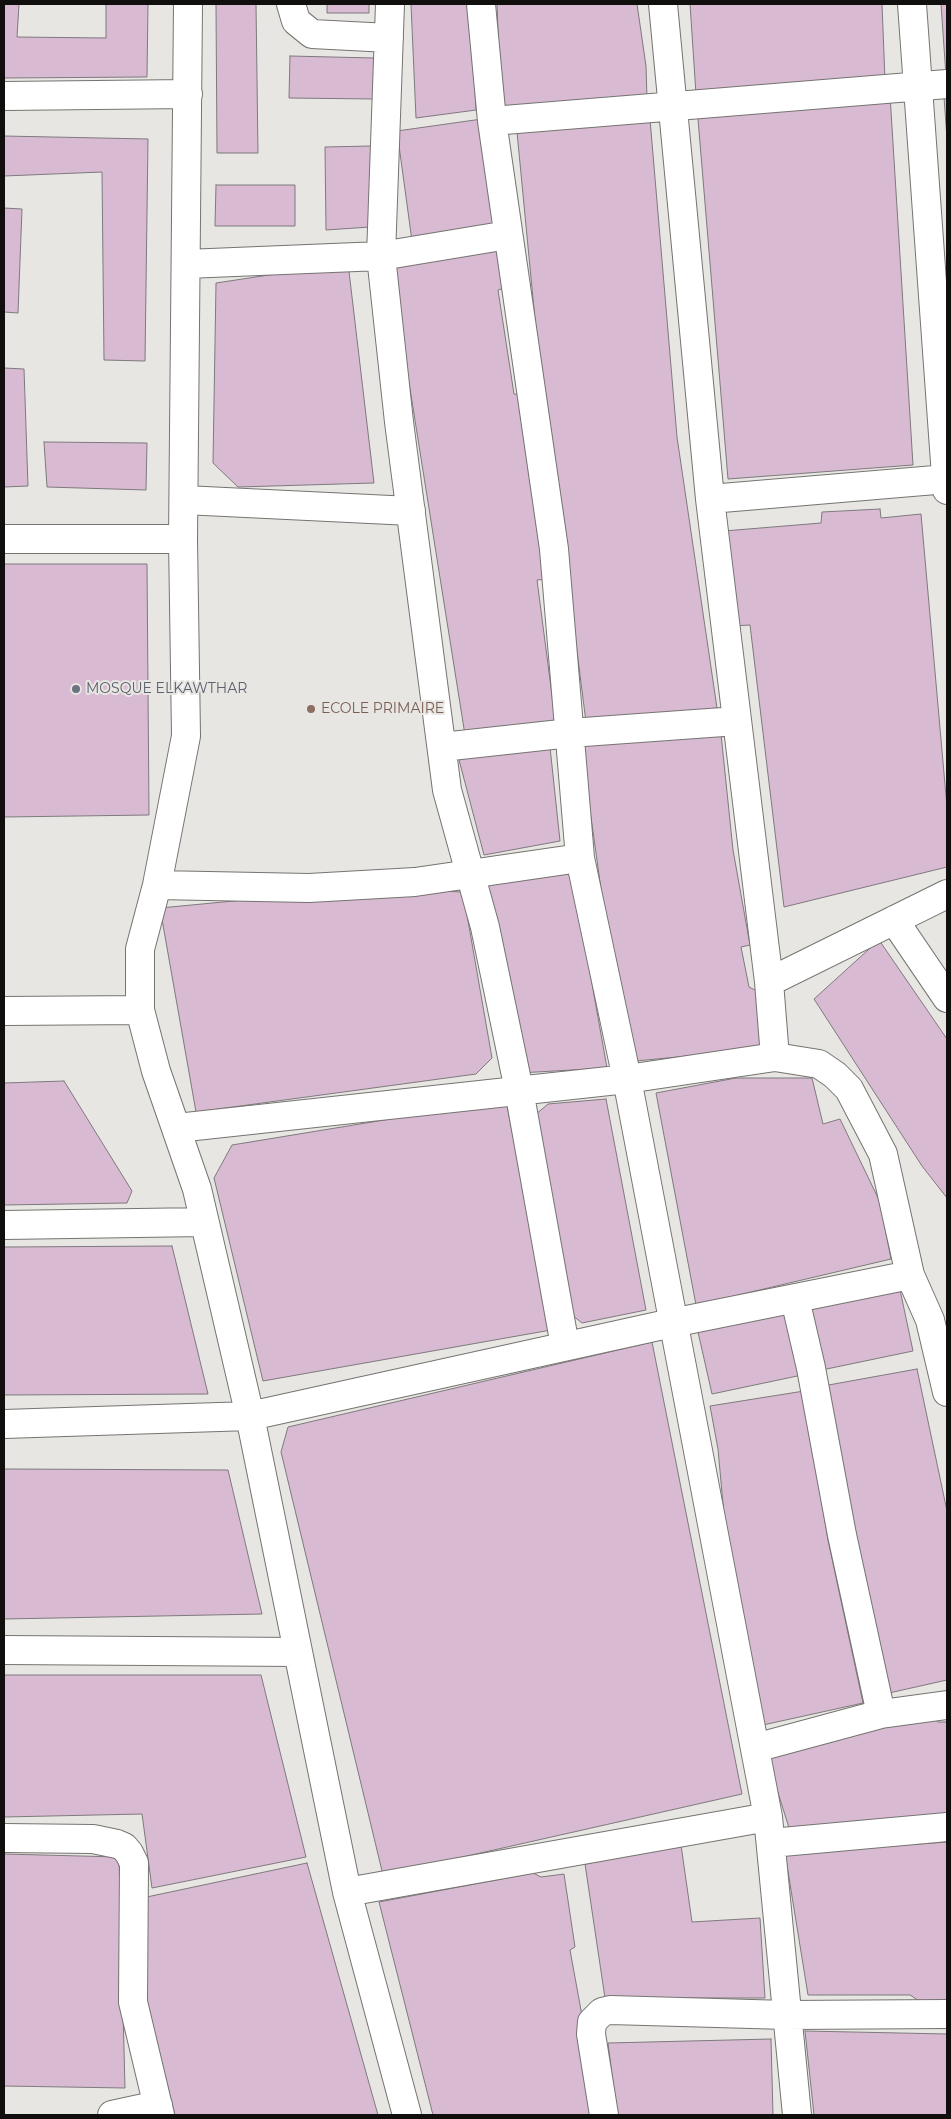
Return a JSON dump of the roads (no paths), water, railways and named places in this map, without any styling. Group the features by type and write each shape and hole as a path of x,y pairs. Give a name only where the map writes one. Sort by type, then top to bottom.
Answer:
{"street":[{"path":"188,4 183,539 186,736 157,885 140,949 140,1010 156,1071 196,1188 250,1416 347,1892 407,2115"},
{"path":"292,4 296,21 312,34 389,38"},
{"path":"390,4 381,256 399,422 447,790 485,927 519,1090 566,1346"},
{"path":"481,4 492,121 554,549 580,858 627,1080 672,1323 755,1748 769,1830 797,2115"},
{"path":"663,4 710,499 769,982 775,1057"},
{"path":"710,499 947,483 912,4"},
{"path":"492,121 947,84"},
{"path":"4,96 188,94"},
{"path":"186,264 381,256 508,235"},
{"path":"184,500 411,511"},
{"path":"4,540 183,539"},
{"path":"442,747 570,733 737,721"},
{"path":"157,885 309,888 415,882 580,858"},
{"path":"769,982 795,971 947,894"},
{"path":"894,920 947,998"},
{"path":"4,1011 140,1010"},
{"path":"177,1128 519,1090 627,1080 775,1057 820,1064 836,1075 849,1089 884,1154 910,1274 939,1316 947,1392"},
{"path":"4,1226 204,1222"},
{"path":"4,1424 250,1416 672,1323 910,1274"},
{"path":"795,1299 811,1368 842,1535 881,1714"},
{"path":"4,1650 298,1652"},
{"path":"755,1748 881,1714 947,1705"},
{"path":"347,1892 769,1830 947,1828"},
{"path":"4,1838 93,1839 117,1844 129,1853 134,1863 133,2002 159,2110 112,2115"},
{"path":"604,2115 591,2034 592,2022 602,2012 610,2010 787,2015 947,2014"}],"place":[{"name":"MOSQUE ELKAWTHAR","path":"76,689"},
{"name":"ECOLE PRIMAIRE","path":"311,709"}]}
